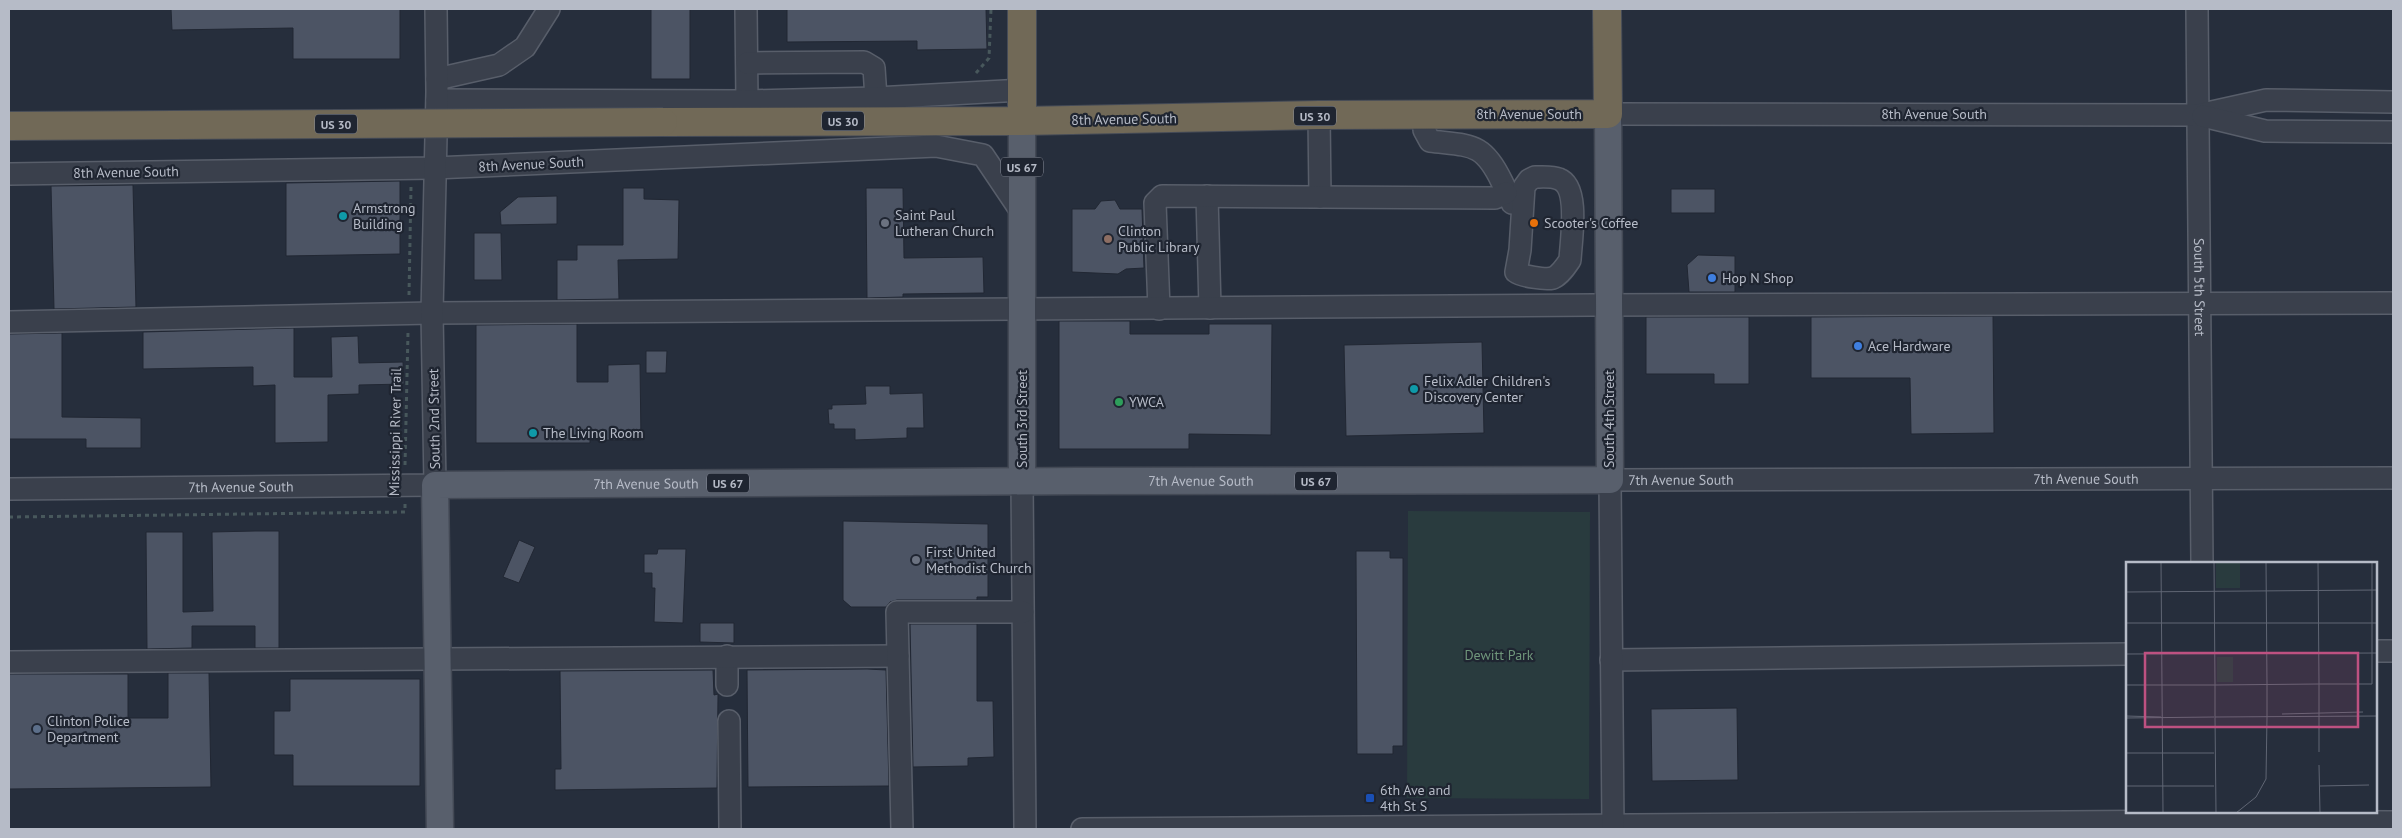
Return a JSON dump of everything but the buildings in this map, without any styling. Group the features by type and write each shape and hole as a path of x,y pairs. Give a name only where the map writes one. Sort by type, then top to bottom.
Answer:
{"highway":[{"name":"South 3rd Street","path":"1022,9 1022,121"},
{"name":"South 4th Street","path":"1607,9 1608,114"},
{"name":"8th Avenue South","path":"9,126 1022,121 1425,114 1608,114"}],"main road":[{"name":"South 4th Street","path":"1608,114 1610,480"},
{"name":"South 3rd Street","path":"1022,121 1022,481"},
{"name":"7th Avenue South","path":"435,485 1022,481 1610,480"},
{"name":"South 2nd Street","path":"435,485 440,829"}],"street":[{"name":"South 2nd Street","path":"435,485 432,313 437,90 436,9"},
{"path":"437,90 499,65 524,46 549,9"},
{"path":"746,9 747,101"},
{"name":"South 5th Street","path":"2197,9 2202,562"},
{"path":"747,63 864,62 874,68 876,98"},
{"path":"437,90 747,101 876,98 1022,90"},
{"name":"8th Avenue South","path":"1608,114 2198,115 2266,100 2393,102"},
{"path":"1425,114 1424,130 1430,141 1467,145 1479,150 1492,162 1511,200 1520,250"},
{"path":"2198,115 2265,131 2393,132"},
{"path":"1319,116 1320,197"},
{"name":"8th Avenue South","path":"9,174 411,169 936,146 982,155 1022,213"},
{"path":"1535,178 1559,178 1566,184 1572,196 1570,260 1565,269 1553,278 1544,277 1521,276 1516,272 1520,250 1524,187 1529,180 1535,178"},
{"path":"1159,309 1155,203 1162,196 1495,198 1506,193"},
{"path":"1207,196 1210,308"},
{"path":"1543,305 1544,277"},
{"path":"9,322 432,313 1543,305 2393,303"},
{"name":"7th Avenue South","path":"1610,480 2202,480 2393,478"},
{"name":"South 4th Street","path":"1610,480 1613,827"},
{"name":"South 3rd Street","path":"1022,481 1025,829"},
{"name":"7th Avenue South","path":"9,489 435,485"},
{"path":"902,829 897,612 1023,612"},
{"path":"2377,651 2393,651"},
{"path":"1611,660 2126,654"},
{"path":"9,662 438,661 727,656 898,656"},
{"path":"727,656 727,686"},
{"path":"729,721 730,829"},
{"path":"1082,829 1613,827 2204,821 2393,822"}],"path":[{"name":"Mississippi River Trail","path":"9,517 404,512 411,169"}],"green space":[{"name":"Dewitt Park","path":"1408,511 1590,512 1589,799 1407,798"}],"place":[{"name":"Armstrong Building","path":"343,216"},
{"name":"Saint Paul Lutheran Church","path":"885,223"},
{"name":"Scooter's Coffee","path":"1534,223"},
{"name":"Clinton Public Library","path":"1108,239"},
{"name":"Hop N Shop","path":"1712,278"},
{"name":"Ace Hardware","path":"1858,346"},
{"name":"Felix Adler Children's Discovery Center","path":"1414,389"},
{"name":"YWCA","path":"1119,402"},
{"name":"The Living Room","path":"533,433"},
{"name":"First United Methodist Church","path":"916,560"},
{"name":"Clinton Police Department","path":"37,729"},
{"name":"6th Ave and 4th St S","path":"1370,798"}]}
